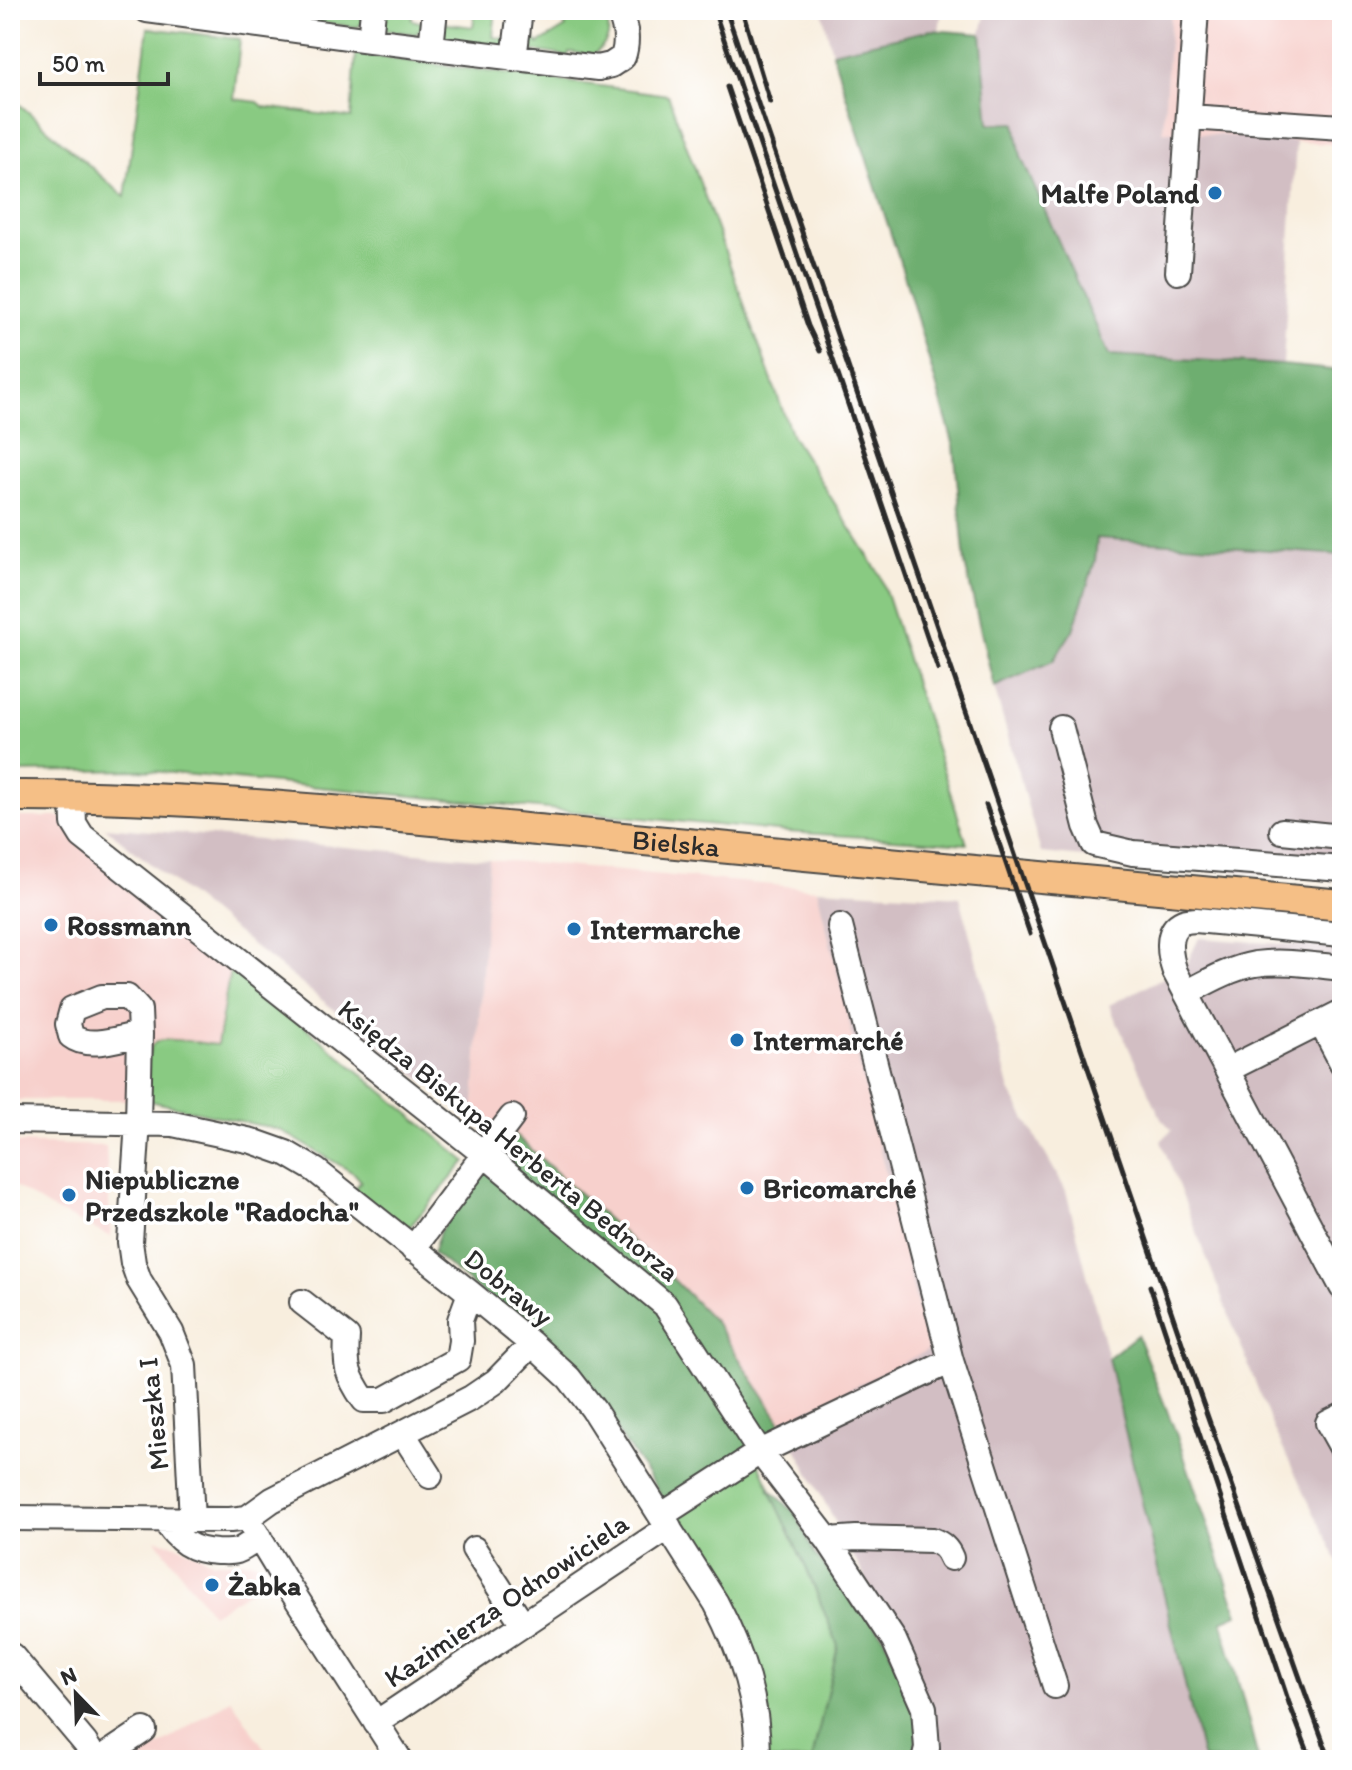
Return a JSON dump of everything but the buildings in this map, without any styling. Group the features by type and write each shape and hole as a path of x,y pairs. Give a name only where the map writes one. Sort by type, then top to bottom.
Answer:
{"main road":[{"name":"Bielska","path":"10,796 182,799 1342,905"}],"street":[{"path":"147,10 598,68 611,65 623,57 627,45 619,10"},
{"path":"370,40 373,10"},
{"path":"431,48 435,10"},
{"path":"514,59 520,10"},
{"path":"1178,272 1196,10"},
{"path":"1189,117 1342,127"},
{"path":"1061,728 1086,826 1094,844 1133,853 1342,869"},
{"name":"Księdza Biskupa Herberta Bednorza","path":"73,796 74,823 82,836 484,1154 665,1305 760,1452 828,1540 894,1640 924,1708 927,1748 924,1760"},
{"path":"1282,831 1342,837"},
{"path":"1342,934 1196,920 1183,921 1174,929 1170,941 1170,957 1181,983 1342,1287"},
{"path":"840,926 951,1361 1055,1686"},
{"path":"1181,983 1253,964 1285,962 1342,968"},
{"path":"1227,1070 1332,1017 1342,1063"},
{"name":"Mieszka I","path":"140,1034 130,1242 139,1280 171,1332 184,1365 192,1520"},
{"path":"413,1249 512,1117"},
{"name":"Dobrawy","path":"10,1121 173,1124 252,1141 286,1153 315,1170 532,1344 569,1378 593,1409 716,1603 750,1684 756,1711 758,1760"},
{"path":"302,1302 347,1337 346,1361 350,1380 364,1400 384,1400 458,1359 460,1320 470,1293"},
{"path":"164,1519 173,1534 195,1549 230,1553 240,1550 272,1500 471,1398 496,1381 532,1344"},
{"name":"Kazimierza Odnowiciela","path":"376,1723 523,1624 760,1452 951,1361"},
{"path":"1342,1416 1328,1423 1342,1448"},
{"path":"403,1434 430,1476"},
{"path":"10,1518 230,1520 253,1527 400,1760"},
{"path":"828,1540 932,1540 941,1543 951,1558"},
{"path":"474,1549 523,1624"},
{"path":"12,1656 98,1760 144,1730"}],"shaded area":[{"path":"822,10 942,10 939,31 931,30 832,52"},
{"path":"986,10 1171,10 1163,131 1296,141 1283,365 1109,355 1021,157 1015,124 989,124 981,34"},
{"path":"1171,10 1342,10 1342,145 1163,131"},
{"path":"1096,538 1342,555 1342,881 1041,853 994,687 1054,661 1095,561"},
{"path":"10,817 63,817 231,965 217,1045 162,1039 145,1100 10,1100"},
{"path":"104,827 489,859 473,1120"},
{"path":"489,859 817,889 928,1351 782,1422 711,1322 666,1273 473,1120"},
{"path":"817,889 960,897 1010,1091 1066,1191 1203,1760 914,1760 906,1655 782,1422 928,1350"},
{"path":"1199,938 1342,948 1342,1571 1273,1428 1161,1141 1172,1130 1161,1118 1109,1005 1175,972 1187,963"},
{"name":"Niepubliczne Przedszkole \"Radocha\"","path":"10,1143 106,1146 111,1237 48,1207 10,1183"},
{"path":"155,1539 180,1546 213,1562 255,1561 267,1580 212,1614"},
{"path":"231,1699 272,1760 137,1760"}],"green space":[{"path":"201,10 297,10 354,17 356,10 363,10 362,23 358,27"},
{"path":"384,10 413,10 412,20 424,23 416,34 384,30"},
{"path":"475,10 496,10 493,37 507,39 506,49 447,41 441,34 440,23 473,27"},
{"path":"565,10 604,10 608,34 598,51 587,54 569,52 568,56 521,49 530,31 538,44 566,27 559,13"},
{"path":"148,28 240,39 234,99 258,102 264,107 351,118 356,54 668,95 792,436 880,575 967,844 788,832 141,770 10,772 10,96 125,197"},
{"path":"931,30 981,34 989,124 1015,123 1021,157 1109,355 1342,371 1342,555 1097,538 1095,561 1073,630 1053,661 994,687 965,564 954,446 906,281 832,52"},
{"path":"231,965 466,1161 407,1230 354,1189 361,1181 355,1174 280,1130 145,1100 147,1061 154,1043 174,1040 217,1045"},
{"path":"513,1133 669,1275 715,1322 786,1430 666,1502 572,1366 433,1253 440,1231"},
{"path":"1137,1335 1176,1433 1238,1614 1222,1621 1258,1760 1203,1760 1108,1358"},
{"path":"757,1459 838,1646 812,1760 765,1760 768,1710 756,1661 716,1584 672,1516"},
{"path":"769,1488 796,1514 815,1555 883,1635 919,1716 914,1760 812,1760 838,1646"}],"railway":[{"path":"714,10 938,669"},
{"path":"726,10 1193,1375 1330,1760"},
{"path":"742,10 770,102"},
{"path":"727,87 808,326 820,351"},
{"path":"986,805 1030,934"},
{"path":"1150,1286 1289,1703 1311,1760"}],"place":[{"name":"Malfe Poland","path":"1215,193"},
{"name":"Rossmann","path":"51,925"},
{"name":"Intermarche","path":"574,929"},
{"name":"Intermarché","path":"737,1040"},
{"name":"Bricomarché","path":"747,1188"},
{"name":"Niepubliczne Przedszkole \"Radocha\"","path":"69,1195"},
{"name":"Żabka","path":"212,1585"}]}
